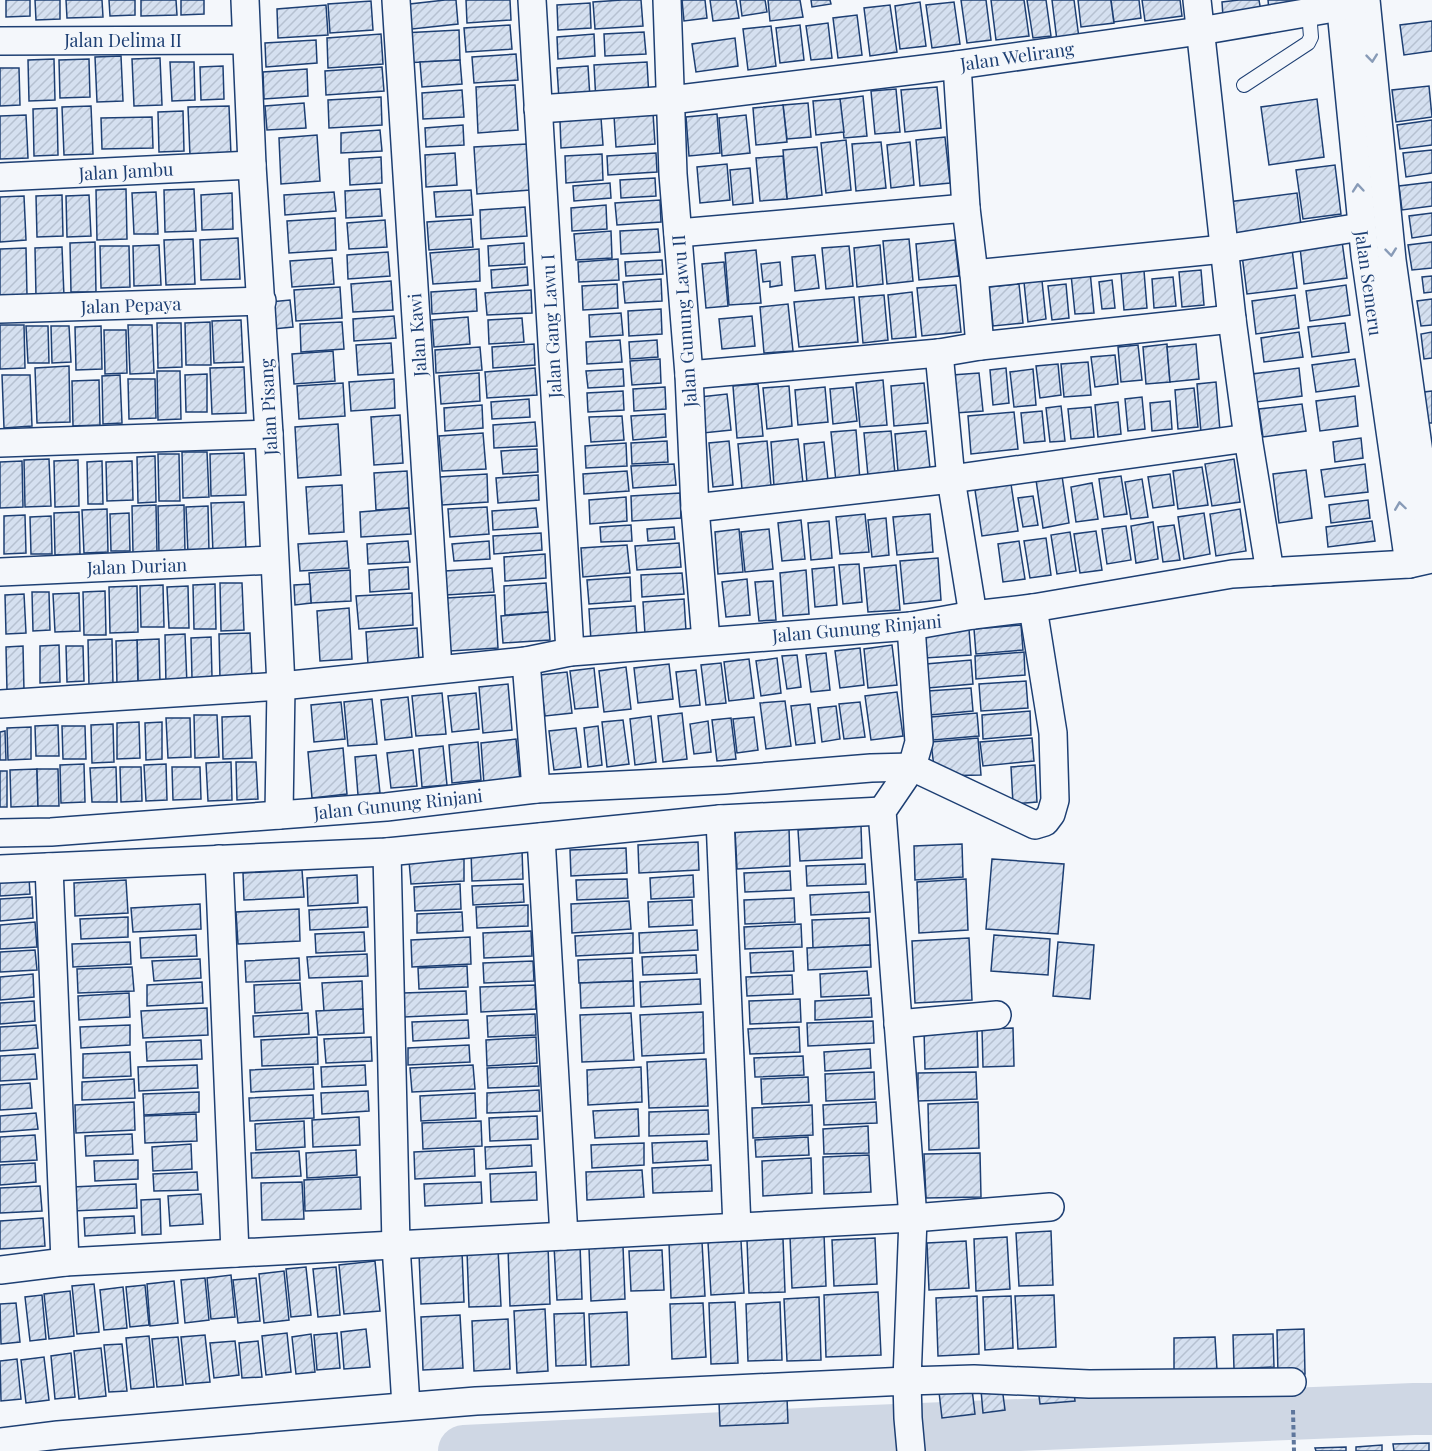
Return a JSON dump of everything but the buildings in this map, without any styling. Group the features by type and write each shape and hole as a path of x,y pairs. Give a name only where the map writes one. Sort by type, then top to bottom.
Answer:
{"street":[{"name":"Jalan Pisang","path":"245,0 281,686 279,815"},
{"name":"Jalan Kawi","path":"396,0 438,669"},
{"name":"Jalan Gang Lawu I","path":"532,0 570,652"},
{"name":"Jalan Gunung Lawu II","path":"667,0 674,174 689,375 695,508 706,641"},
{"path":"1197,0 1232,319 1248,438 1270,572"},
{"name":"Jalan Welirang","path":"538,109 670,99 957,65 1200,30 1309,12 1352,2"},
{"name":"Jalan Semeru","path":"1352,2 1361,226 1420,561"},
{"name":"Jalan Semeru","path":"1352,2 1392,260 1432,546"},
{"name":"Jalan Delima II","path":"0,41 246,40"},
{"path":"957,65 966,208 980,346"},
{"name":"Jalan Jambu","path":"0,177 252,165"},
{"path":"678,233 966,208"},
{"path":"974,274 1224,249 1361,226"},
{"name":"Jalan Pepaya","path":"0,309 262,301"},
{"path":"689,375 939,353 980,346 1232,319"},
{"path":"939,353 951,479 973,615"},
{"path":"0,443 269,434"},
{"path":"695,508 951,479 1248,438"},
{"name":"Jalan Durian","path":"0,572 274,560"},
{"name":"Jalan Gunung Rinjani","path":"0,704 281,686 526,660 570,652 911,626 1232,574 1420,561"},
{"path":"912,768 1035,825 1045,822 1052,814 1055,800 1053,733 1033,608"},
{"path":"911,626 919,742 912,768 882,811 913,1218 907,1381 911,1451"},
{"path":"526,660 536,789"},
{"name":"Jalan Gunung Rinjani","path":"0,832 51,832 386,807 536,789 724,780 871,768 912,768"},
{"path":"0,869 387,852 720,819 882,811"},
{"path":"720,819 737,1227"},
{"path":"541,837 564,1236"},
{"path":"387,852 396,1245 406,1406"},
{"path":"219,859 235,1253"},
{"path":"49,867 65,1262"},
{"path":"898,1023 997,1015"},
{"path":"0,1270 65,1262 913,1218 1050,1207"},
{"path":"0,1442 58,1435 476,1401 907,1381 974,1379 1292,1393"}],"lane":[{"path":"1244,85 1308,43 1311,37 1309,12"}],"path":[{"path":"1292,1393 1294,1451"}],"waterway":[{"path":"464,1451 823,1433 1432,1409"}]}
